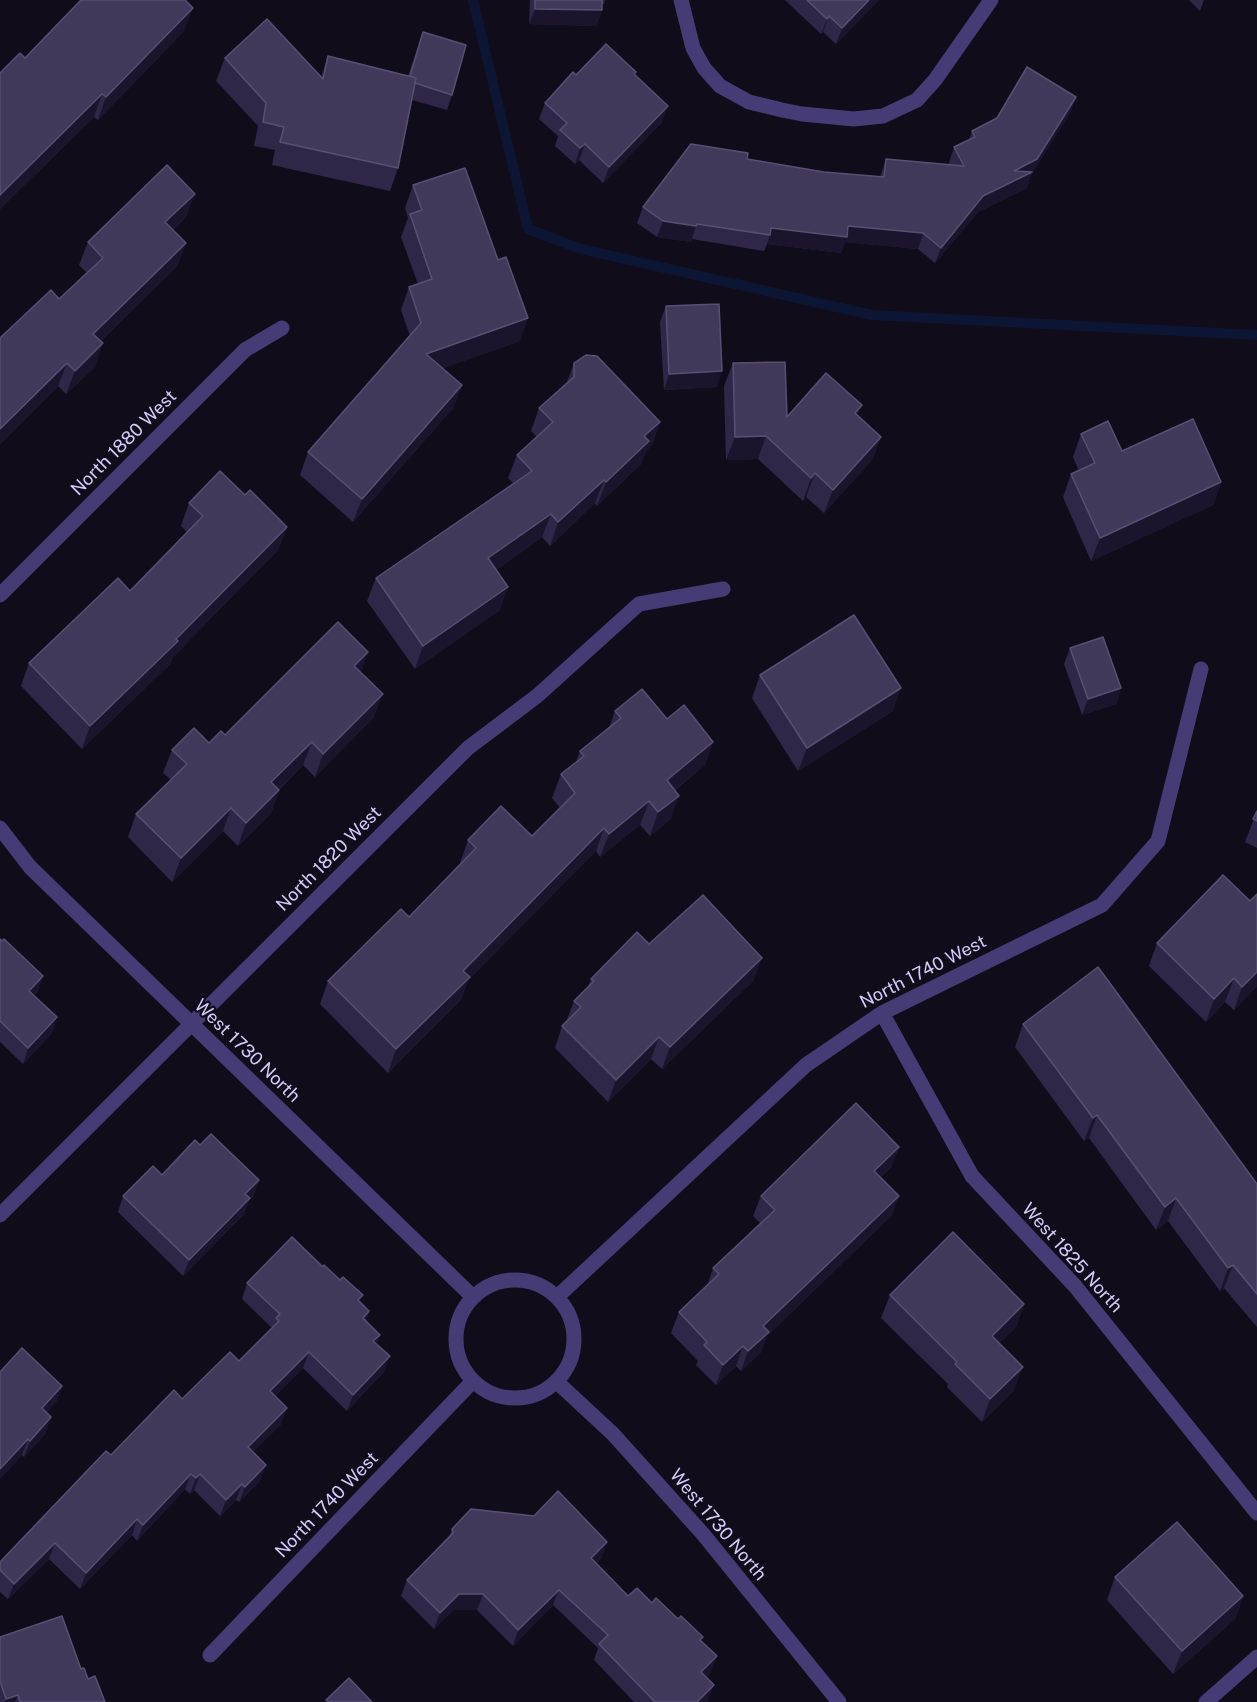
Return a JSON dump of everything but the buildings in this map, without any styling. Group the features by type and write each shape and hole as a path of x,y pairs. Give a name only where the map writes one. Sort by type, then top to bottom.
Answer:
{"street":[{"path":"681,0 693,48 704,68 720,86 749,102 802,114 854,118 884,116 916,100 935,81 991,0"},
{"name":"North 1880 West","path":"0,596 245,350 282,328"},
{"name":"North 1820 West","path":"0,1215 468,748 537,696 639,604 723,589"},
{"name":"North 1740 West","path":"557,1297 806,1065 882,1012 1102,905 1158,841 1201,669"},
{"name":"West 1730 North","path":"0,828 30,867 473,1297"},
{"name":"West 1825 North","path":"882,1012 972,1176 1075,1286 1257,1513"},
{"path":"515,1280 538,1284 557,1297 570,1317 575,1340 570,1362 557,1382 538,1394 515,1399 492,1394 473,1381 460,1362 456,1339 460,1316 473,1297 493,1284 515,1280"},
{"name":"North 1740 West","path":"210,1655 473,1381"},
{"name":"West 1730 North","path":"557,1382 613,1434 703,1534 839,1702"},
{"path":"1206,1702 1257,1657"}],"waterway":[{"path":"473,0 528,229 581,249 872,315 1257,335"}]}
